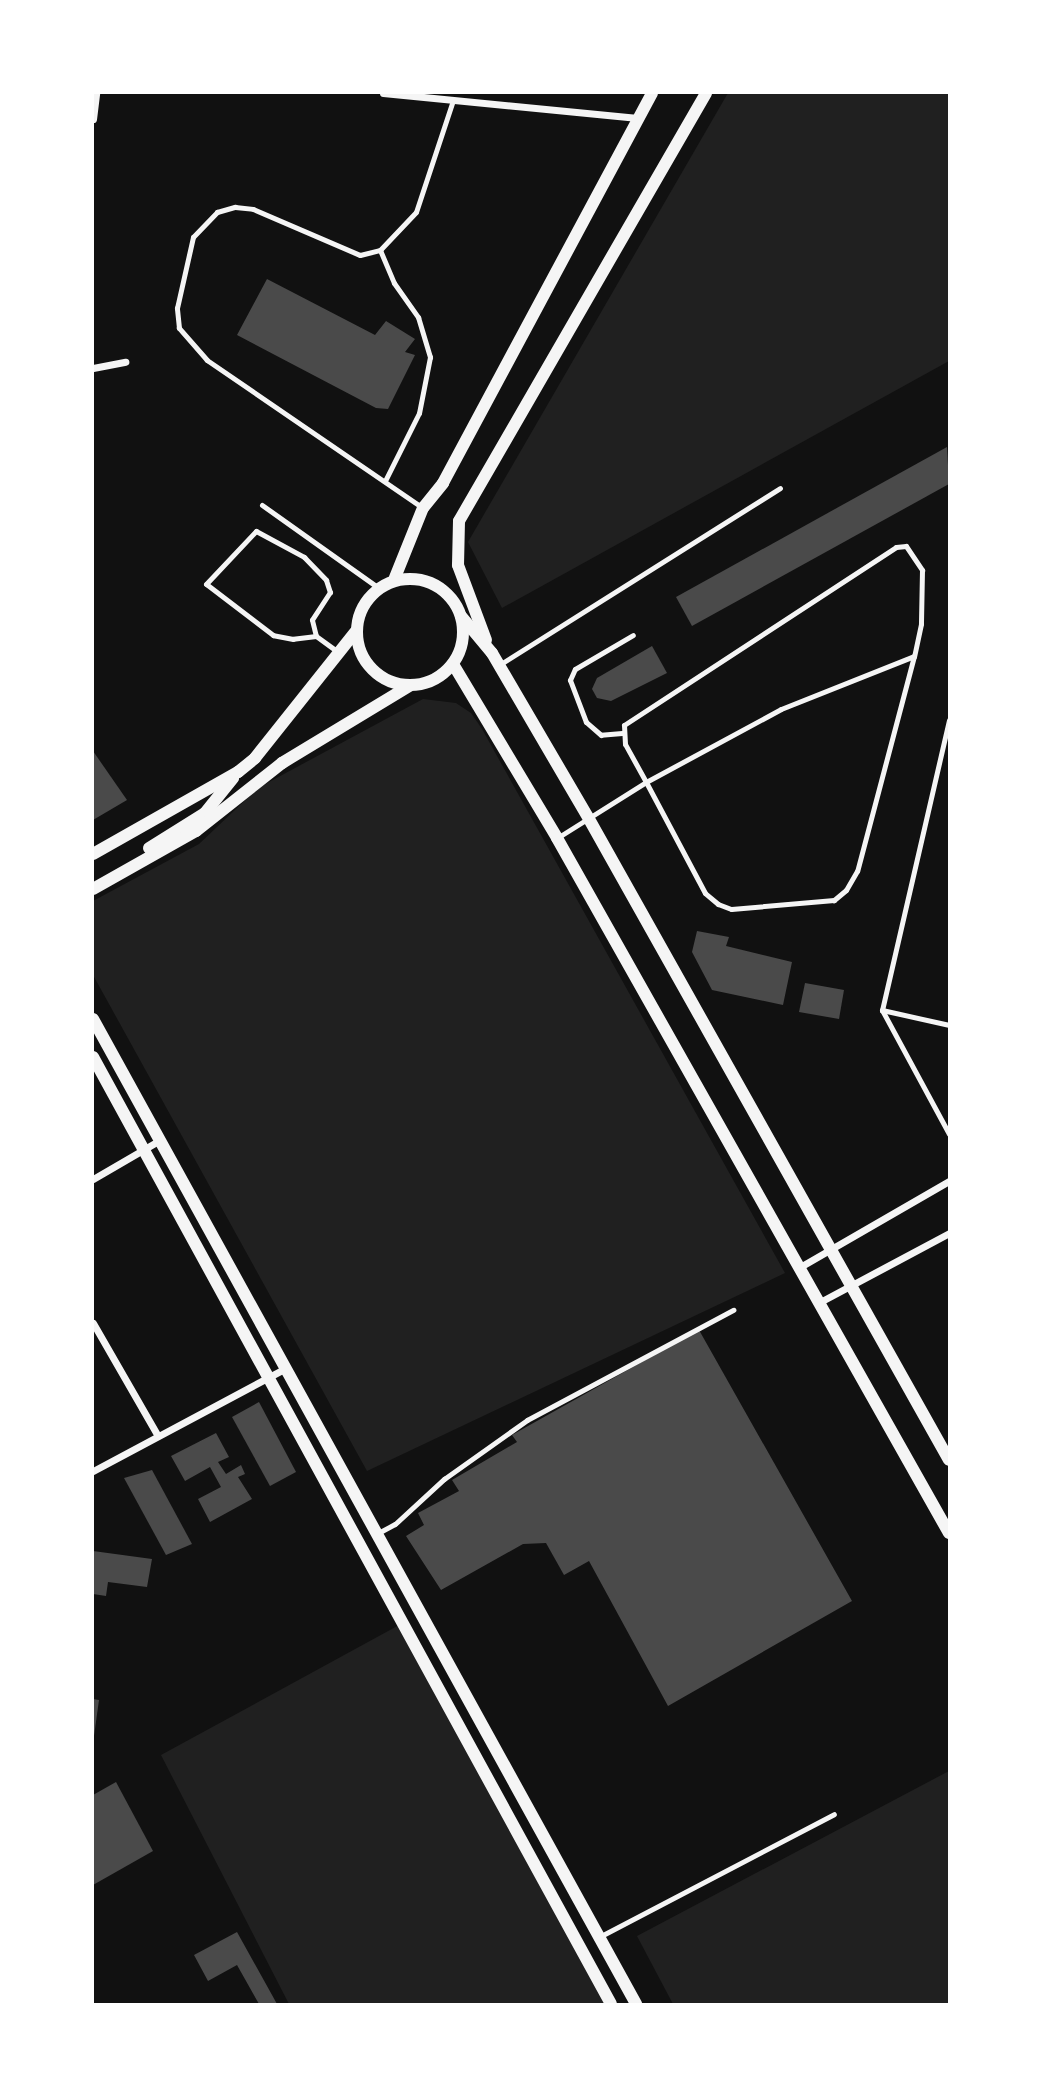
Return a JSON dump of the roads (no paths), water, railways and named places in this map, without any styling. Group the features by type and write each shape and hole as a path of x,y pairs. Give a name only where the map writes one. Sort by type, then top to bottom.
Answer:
{"street":[{"path":"383,93 638,118"},
{"path":"394,580 424,508 443,484 652,93"},
{"path":"691,117 698,93"},
{"path":"706,93 459,521 455,546 458,565 492,653 853,1284 949,1460"},
{"path":"93,119 95,98"},
{"path":"93,368 125,362"},
{"path":"93,886 205,813 238,772 266,747 341,654 356,631 359,614 379,587 394,580 411,578 435,585 454,601 461,616 492,653"},
{"path":"93,886 196,831 282,763 409,685 441,676 453,664 461,650 461,616"},
{"path":"356,631 365,662 377,675 409,685"},
{"path":"453,664 557,838 949,1533"},
{"path":"93,854 238,772"},
{"path":"93,1019 636,2004"},
{"path":"94,1063 146,1150 611,2004"},
{"path":"93,1180 160,1140"},
{"path":"800,1267 830,1247 949,1181"},
{"path":"820,1302 949,1233"},
{"path":"93,1323 158,1436"},
{"path":"93,1471 286,1368"},
{"path":"555,1899 572,1889"}],"lane":[{"path":"424,508 207,360 179,328 177,308 193,237 217,212 235,207 253,209 359,255 380,250 416,212 453,100"},
{"path":"380,250 394,284 418,317 430,357 419,413 385,481"},
{"path":"499,665 780,488"},
{"path":"262,505 379,587"},
{"path":"316,636 293,639 273,635 206,583 256,531 304,557 326,580 330,592 312,620 316,636 341,654"},
{"path":"906,546 922,570 925,590 914,656 857,871 846,890 834,900 731,909 718,904 705,893 622,733 624,725 896,547 906,546"},
{"path":"622,733 601,735 586,722 570,680 575,669 633,635"},
{"path":"557,838 646,782 781,709 914,656"},
{"path":"949,720 882,1010 949,1134"},
{"path":"882,1010 949,1025"},
{"path":"378,1532 395,1524 444,1479 527,1420 733,1310"},
{"path":"599,1937 834,1814"}]}
